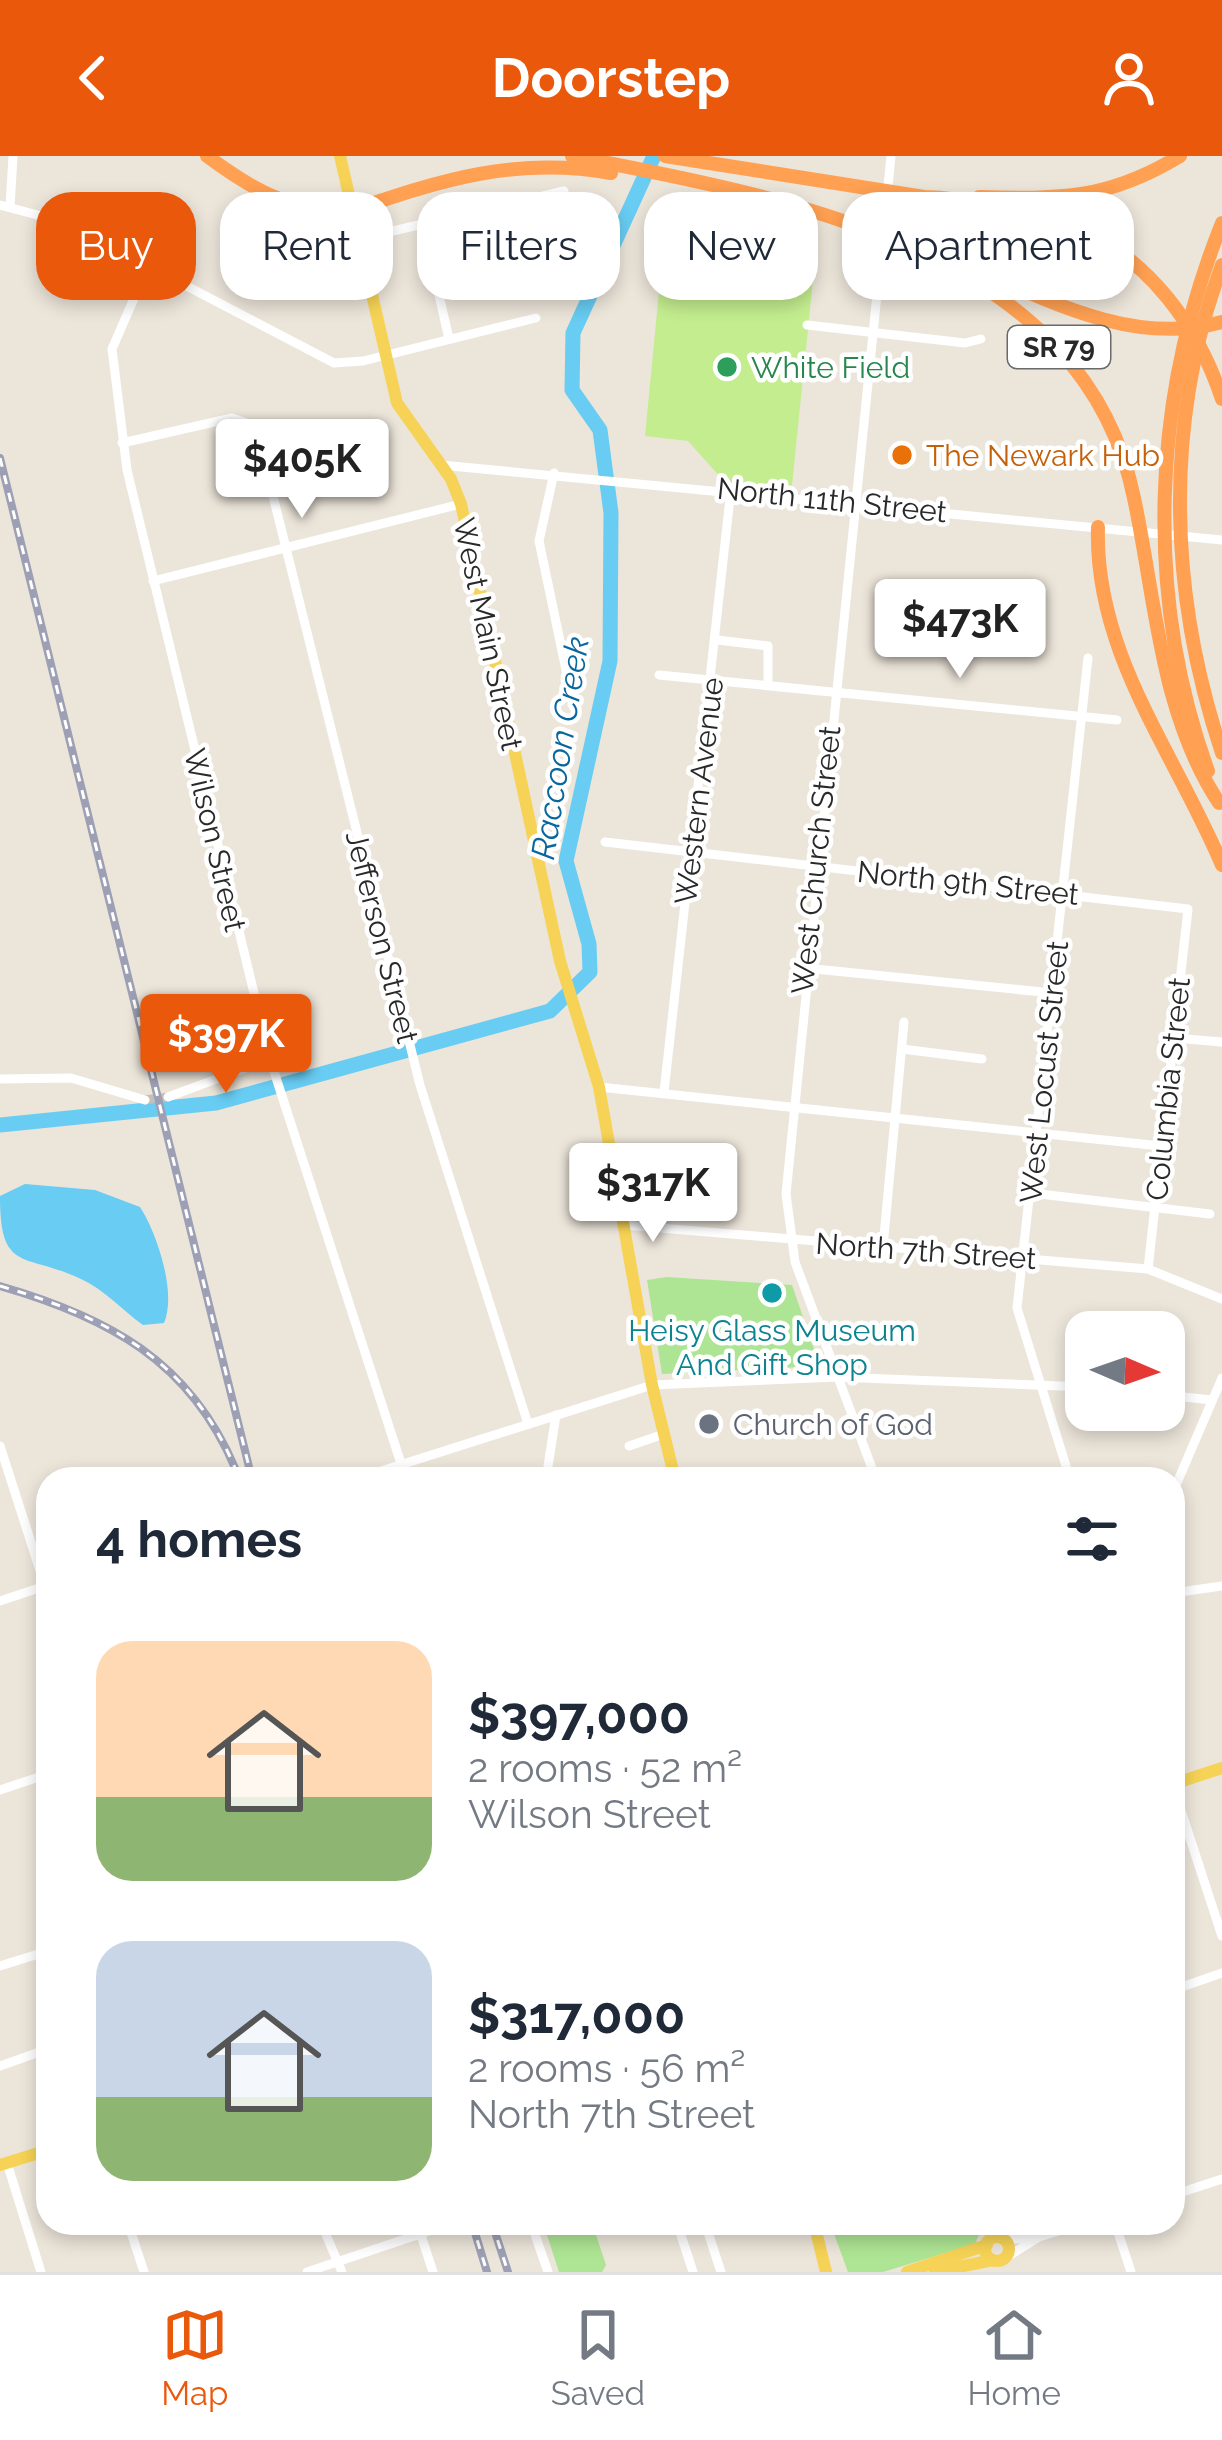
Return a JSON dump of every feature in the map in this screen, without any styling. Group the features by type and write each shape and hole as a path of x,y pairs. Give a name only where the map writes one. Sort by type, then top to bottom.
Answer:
{"highway":[{"path":"206,156 263,192"},
{"path":"572,156 616,170"},
{"path":"665,156 889,192"},
{"path":"1099,192 1138,180 1180,156"},
{"path":"393,197 485,169 536,165 616,170 704,184 842,223"},
{"path":"1221,806 1179,664 1172,498 1193,299 1222,223"},
{"path":"1134,265 1157,283 1201,350 1221,397"},
{"path":"1185,363 1222,265"},
{"name":"SR 79","path":"1003,300 1070,358 1110,422 1135,499 1175,701 1198,771 1221,806"},
{"path":"1050,300 1099,319 1149,329 1222,322"},
{"path":"1098,527 1101,583 1115,647 1222,865"},
{"path":"1173,568 1222,753"}],"main road":[{"name":"West Main Street","path":"340,156 348,192"},
{"name":"West Main Street","path":"372,300 404,416 441,465 460,504 560,961 599,1087 652,1385 672,1467"},
{"path":"1185,1781 1222,1768"},
{"path":"3,2164 36,2154"},
{"path":"818,2235 831,2272"},
{"path":"991,2235 992,2249"},
{"path":"908,2272 992,2249"},
{"path":"935,2272 992,2249"}],"street":[{"path":"13,156 5,206 36,214"},
{"name":"West Church Street","path":"871,1467 789,1241 790,1105 891,156"},
{"path":"560,192 564,191"},
{"path":"196,288 325,361 353,363 536,318"},
{"name":"Wilson Street","path":"133,300 112,349 122,443 153,581 271,1065 403,1467"},
{"path":"440,300 449,339"},
{"path":"807,325 965,343 981,339"},
{"name":"Jefferson Street","path":"122,443 232,418 250,424 260,444 420,1085 528,1424"},
{"name":"North 11th Street","path":"441,465 624,478 1222,540"},
{"path":"554,472 539,541 574,708"},
{"name":"Western Avenue","path":"664,1092 713,678 730,489"},
{"path":"153,581 460,504"},
{"path":"717,640 768,646 768,683"},
{"name":"West Locust Street","path":"1066,1467 1018,1317 1088,658"},
{"path":"659,675 1117,720"},
{"name":"North 9th Street","path":"605,842 1188,909"},
{"name":"Columbia Street","path":"1148,1269 1188,909"},
{"path":"805,968 1052,994"},
{"path":"883,1247 904,1022"},
{"path":"1174,1038 1222,1042"},
{"path":"902,1049 982,1059"},
{"path":"168,1097 271,1065"},
{"path":"0,1079 71,1078 145,1100"},
{"path":"599,1087 1162,1146"},
{"path":"1031,1193 1210,1214"},
{"name":"North 7th Street","path":"625,1225 1148,1269 1222,1300"},
{"path":"393,1467 652,1385 837,1377 1065,1385"},
{"path":"1184,1467 1222,1378"},
{"path":"1185,1397 1212,1400"},
{"path":"548,1467 556,1415"},
{"path":"629,1446 664,1433"},
{"path":"0,1446 36,1552"},
{"path":"1185,1591 1222,1586"},
{"path":"0,1600 36,1589"},
{"path":"0,1790 36,1778"},
{"path":"1185,1822 1222,1936"},
{"path":"0,1966 36,1955"},
{"path":"1185,1986 1222,1973"},
{"path":"0,2066 36,2054"},
{"path":"3,2164 41,2272"},
{"path":"1185,2191 1222,2180"},
{"path":"132,2235 144,2272"},
{"path":"326,2235 338,2267"},
{"path":"307,2272 338,2267 404,2235"},
{"path":"421,2235 433,2272"},
{"path":"535,2235 548,2272"},
{"path":"681,2235 693,2272"},
{"path":"710,2235 721,2272"},
{"path":"992,2249 1046,2235"},
{"path":"1119,2235 1131,2272"},
{"path":"992,2249 1039,2237"}],"green space":[{"name":"White Field","path":"658,300 811,300 791,495 731,489 688,441 645,436"},
{"path":"667,1277 792,1285 820,1366 662,1374 647,1280"},
{"path":"547,2235 596,2235 606,2265 602,2272 559,2272"},
{"path":"834,2235 979,2235 975,2244 883,2272 848,2272"}],"water":[{"path":"25,1184 95,1190 140,1207 163,1264 168,1296 164,1323 143,1325 90,1284 19,1257 11,1249 1,1221 0,1196"}],"waterway":[{"name":"Raccoon Creek","path":"0,1125 216,1103 550,1011 590,972 589,944 566,861 610,661 611,513 600,430 572,390 573,333 654,156"}],"tunnel":[{"path":"145,1100 168,1097"}],"railway":[{"path":"0,458 249,1467"},
{"path":"0,1286 76,1312 141,1349 194,1399 234,1467"},
{"path":"476,2235 487,2272"},
{"path":"496,2235 508,2272"}],"place":[{"name":"White Field","path":"727,367"},
{"name":"The Newark Hub","path":"902,455"},
{"name":"Heisy Glass Museum And Gift Shop","path":"772,1293"},
{"name":"Church of God","path":"709,1424"}]}
